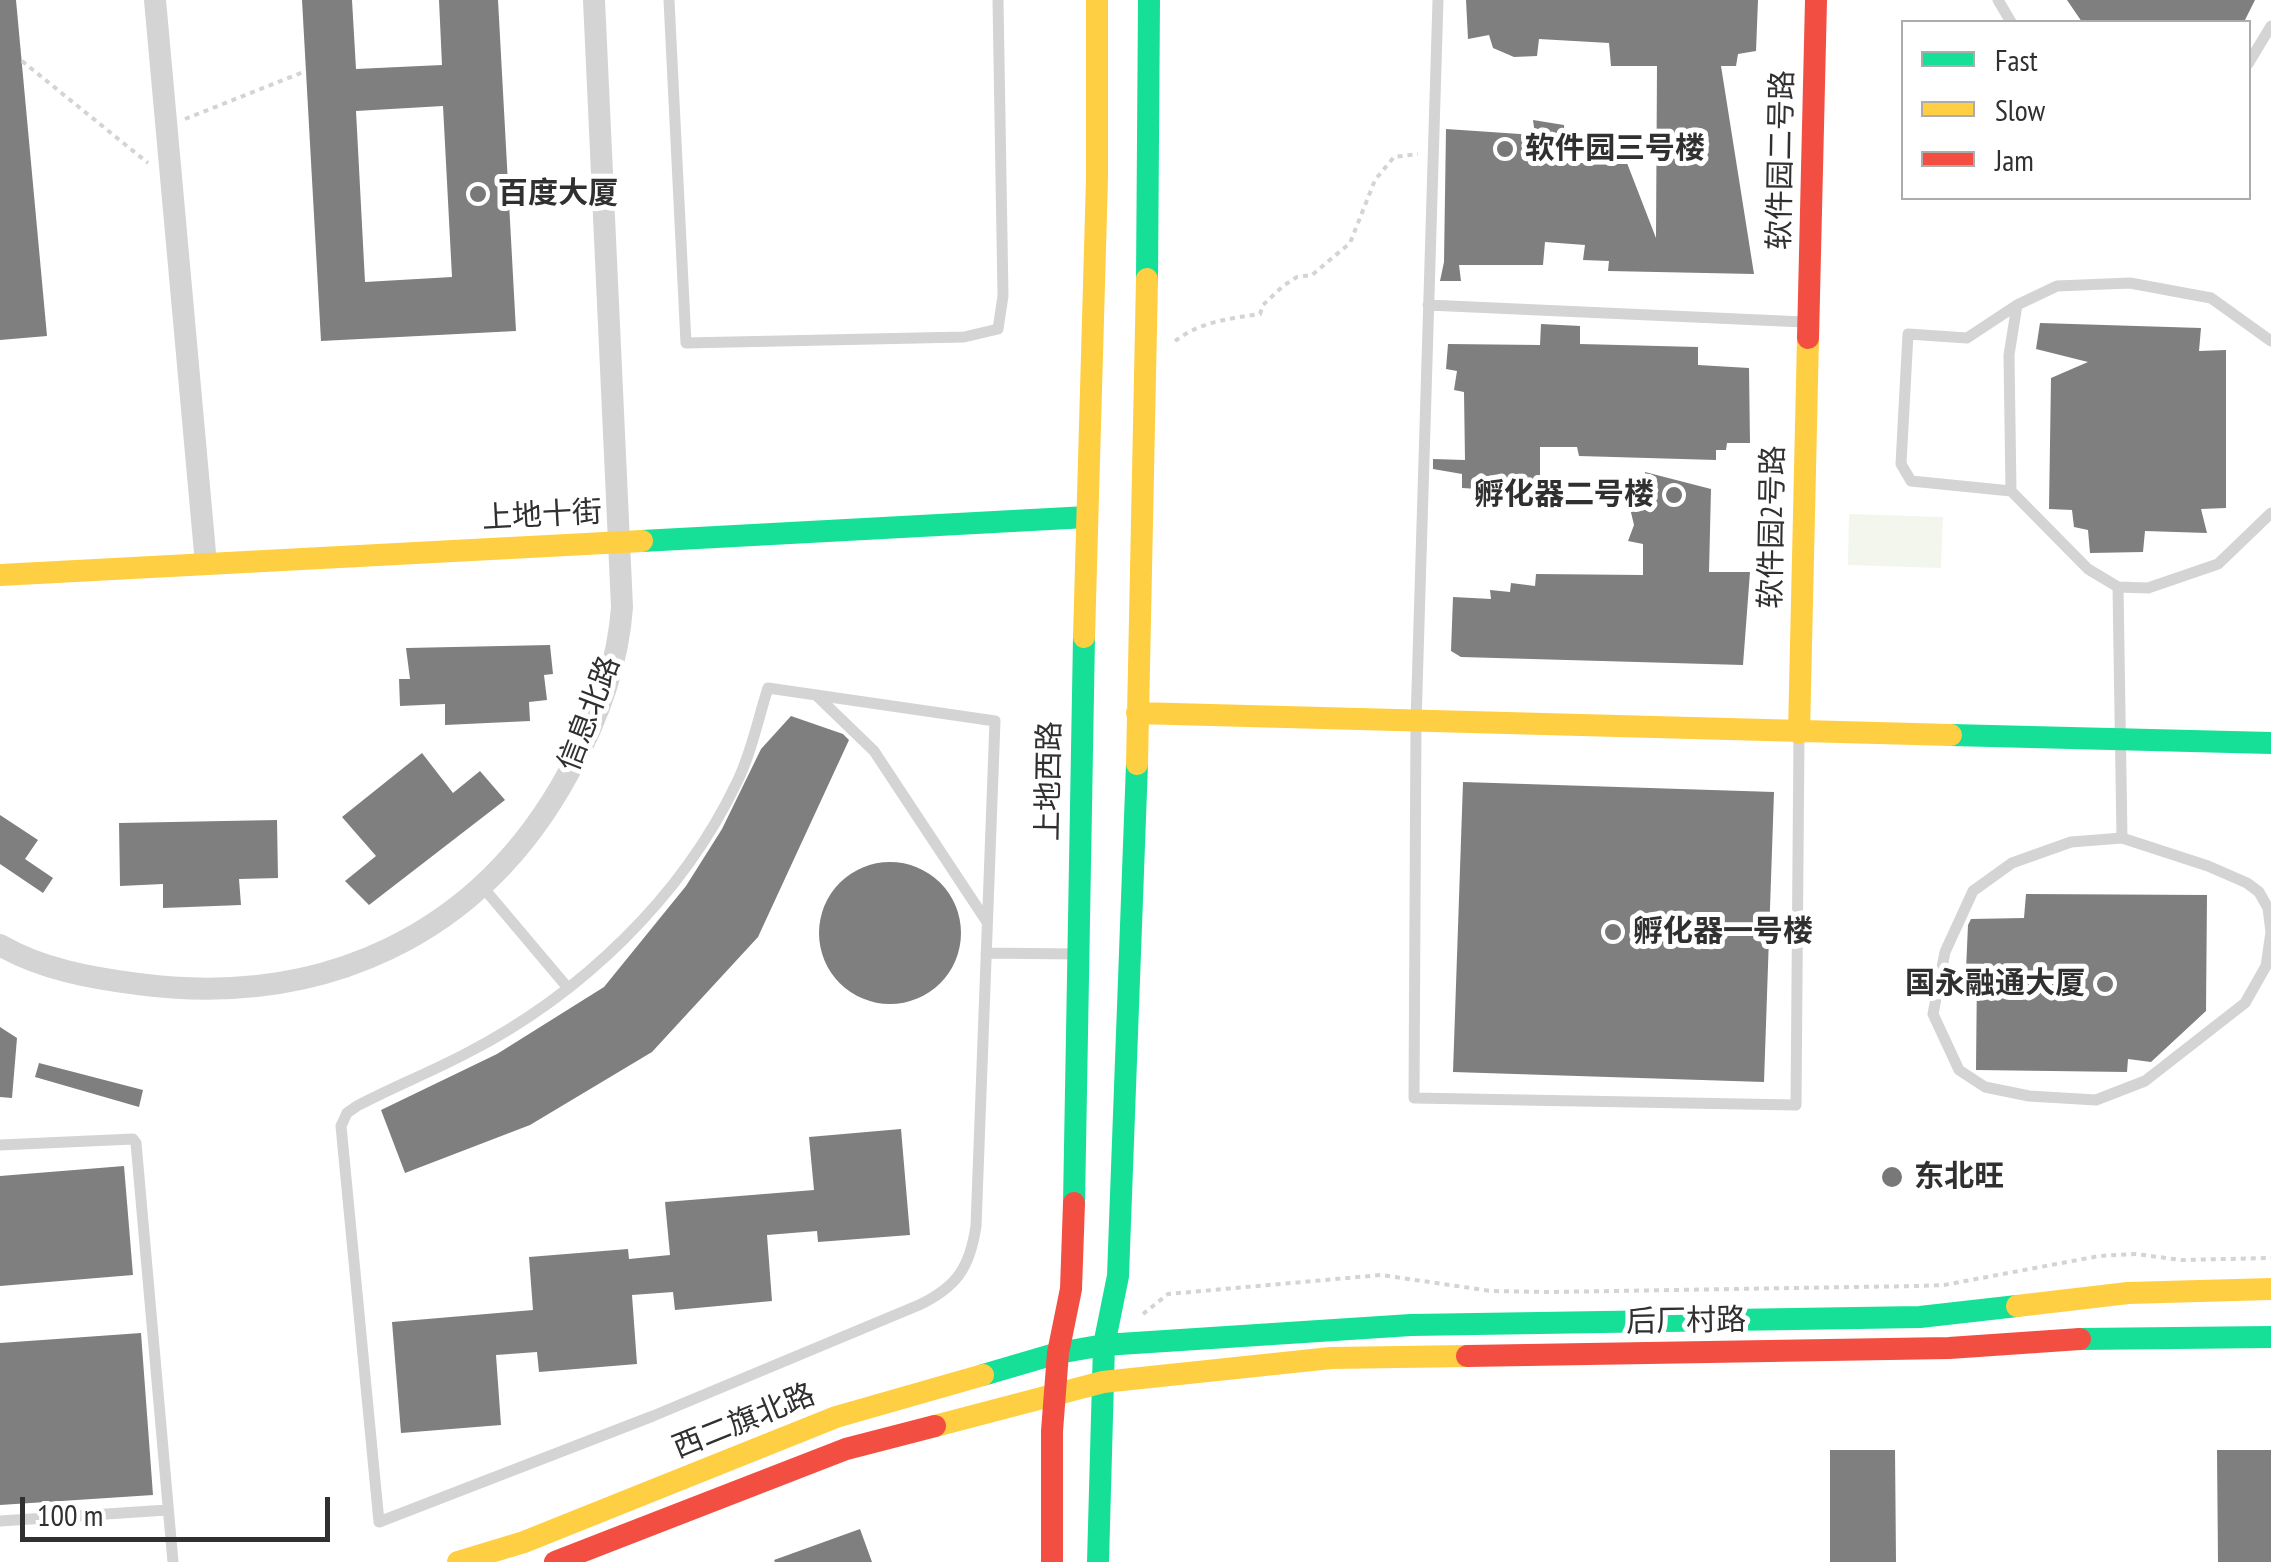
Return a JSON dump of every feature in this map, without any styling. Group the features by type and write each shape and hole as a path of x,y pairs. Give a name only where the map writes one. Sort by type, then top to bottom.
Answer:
{"main road":[{"name":"上地西路","path":"1052,1562 1052,1431 1058,1353 1071,1289 1078,840 1098,141 1097,0"},
{"path":"1098,1562 1104,1345 1118,1276 1137,713 1151,117 1150,0"},
{"name":"软件园二号路","path":"1808,322 1816,0"},
{"name":"软件园2号路","path":"1798,733 1808,322"},
{"name":"上地十街","path":"0,575 1087,517"},
{"path":"1137,713 2271,743"},
{"name":"后厂村路","path":"1058,1353 1104,1345 1411,1325 1920,1317 2128,1293 2271,1289"},
{"name":"后厂村路","path":"1057,1392 1103,1382 1331,1358 1949,1348 2101,1338 2271,1337"},
{"name":"西二旗北路","path":"458,1562 524,1542 836,1417 1058,1353"},
{"name":"西二旗北路","path":"555,1562 846,1449 1057,1392"}],"street":[{"path":"155,0 206,564"},
{"name":"信息北路","path":"0,945 20,957 78,974 185,990 298,981 358,964 406,942 446,916 518,847 552,803 585,742 611,676 620,628 620,541 594,0"}],"lane":[{"path":"669,0 686,343 964,337 998,328 1003,296 998,0"},
{"path":"1438,0 1416,722 1414,1098 1796,1105 1798,733"},
{"path":"2251,59 2271,26"},
{"path":"2271,341 2212,298 2130,282 2057,286 2017,305 1967,338 1908,334 1901,464 1911,481 2010,491 2088,569 2118,587 2148,588 2218,564 2271,513"},
{"path":"1428,305 1808,322"},
{"path":"2010,491 2009,354 2017,305"},
{"path":"2118,587 2122,838"},
{"path":"768,688 816,695 995,721 972,1253 959,1276 942,1294 654,1416 380,1522 341,1126 357,1106 468,1054 522,1022 568,988 647,916 696,852 738,781 768,688"},
{"path":"816,695 874,751 988,922"},
{"path":"2122,838 2247,882 2259,892 2268,908 2271,932 2266,966 2246,1004 2146,1082 2096,1100 2029,1096 1984,1087 1959,1070 1933,1014 1945,952 1973,891 2012,863 2071,842 2122,838"},
{"path":"481,885 568,988"},
{"path":"986,953 1079,954"},
{"path":"0,1144 133,1139 136,1143 174,1562"},
{"path":"0,1520 167,1510"}],"path":[{"path":"22,61 171,182"},
{"path":"166,126 306,71"},
{"path":"1175,342 1193,328 1217,320 1260,314 1283,286 1312,275 1350,243 1375,180 1394,157 1433,155"},
{"path":"1143,1314 1168,1294 1381,1275 1491,1290 1551,1292 1898,1286 1944,1285 2099,1256 2136,1254 2181,1260 2271,1258"}],"shaded area":[{"path":"1849,514 1943,517 1941,568 1848,565"}],"building":[{"path":"0,0 16,0 47,336 0,340"},
{"name":"百度大厦","path":"302,0 352,0 356,69 442,65 439,0 498,0 516,331 321,341","holes":["443,106 452,277 365,282 356,111"]},
{"name":"软件园三号楼","path":"1466,0 1758,0 1756,51 1738,54 1736,66 1721,66 1754,274 1608,271 1609,261 1583,260 1585,245 1545,242 1543,265 1459,265 1461,281 1440,281 1444,262 1446,129 1535,135 1533,120 1564,125 1565,163 1627,163 1656,238 1657,66 1611,66 1609,43 1539,39 1537,56 1514,57 1493,48 1489,35 1468,39"},
{"path":"2067,0 2255,0 2245,20 2081,20"},
{"path":"2040,323 2201,328 2199,351 2226,350 2226,508 2201,509 2207,533 2145,531 2143,552 2090,553 2088,530 2074,527 2072,510 2049,509 2051,378 2088,362 2036,349"},
{"path":"1541,324 1580,326 1580,344 1698,347 1698,365 1749,368 1750,443 1727,443 1726,450 1716,450 1716,460 1579,456 1577,447 1540,447 1540,504 1478,500 1478,489 1462,488 1462,474 1433,469 1433,459 1465,460 1464,392 1454,390 1457,371 1446,369 1448,344 1540,345"},
{"path":"1645,472 1711,489 1709,572 1750,572 1743,665 1461,657 1451,651 1453,597 1491,599 1490,590 1510,592 1511,583 1535,586 1536,574 1643,575 1643,544 1628,541 1634,525 1629,504 1644,487"},
{"path":"550,645 553,674 544,675 547,700 529,702 530,721 445,725 445,704 400,706 399,679 410,679 406,648"},
{"path":"791,716 843,734 849,740 758,937 652,1052 530,1125 405,1173 381,1110 497,1054 604,987 686,886 722,829 761,749"},
{"path":"422,753 453,793 480,771 505,800 369,905 345,881 376,856 342,817"},
{"name":"孵化器一号楼","path":"1463,782 1774,792 1764,1082 1453,1072"},
{"path":"0,815 38,840 25,859 53,878 43,893 0,864"},
{"path":"277,820 278,878 239,879 241,905 163,908 163,884 120,886 119,823"},
{"path":"890,862 917,867 940,883 956,906 961,933 956,960 940,983 917,999 890,1004 863,999 840,983 824,960 819,933 824,906 840,883 863,867"},
{"name":"国永融通大厦","path":"2026,894 2207,895 2206,1011 2151,1062 2128,1059 2127,1072 1976,1070 1977,970 1966,970 1968,925 1971,919 2024,918"},
{"path":"0,1027 17,1038 12,1098 0,1097"},
{"path":"39,1063 143,1090 139,1107 35,1077"},
{"path":"901,1129 910,1235 818,1242 817,1231 767,1235 772,1301 675,1310 673,1292 632,1295 637,1364 539,1372 537,1352 496,1355 501,1425 401,1433 392,1322 533,1310 529,1257 628,1249 629,1259 670,1255 665,1202 814,1190 809,1137"},
{"path":"124,1166 133,1275 0,1286 0,1176"},
{"path":"141,1333 153,1495 0,1505 0,1343"},
{"path":"1830,1450 1895,1450 1896,1562 1830,1562"},
{"path":"2217,1450 2271,1450 2271,1562 2218,1562"},
{"path":"860,1529 872,1562 774,1560"}],"traffic: fast":[{"path":"1147,279 1149,0"},
{"path":"642,541 1087,517"},
{"path":"1074,1203 1084,637"},
{"path":"1951,735 2271,743"},
{"path":"1098,1562 1104,1345 1118,1276 1137,764"},
{"path":"983,1375 1058,1353 1104,1345 1411,1325 1920,1317 2017,1306"},
{"path":"2080,1339 2271,1337"}],"traffic: slow":[{"path":"1084,637 1097,178 1097,0"},
{"path":"1137,764 1147,279"},
{"path":"1799,733 1808,338"},
{"path":"0,575 642,541"},
{"path":"1137,713 1951,735"},
{"path":"2017,1306 2128,1293 2271,1289"},
{"path":"935,1426 1103,1382 1331,1358 1467,1356"},
{"path":"458,1562 524,1542 836,1417 983,1375"}],"traffic: jam":[{"path":"1808,338 1816,0"},
{"path":"1052,1562 1052,1431 1058,1353 1071,1289 1074,1203"},
{"path":"1467,1356 1949,1348 2080,1339"},
{"path":"555,1562 846,1449 935,1426"}],"place":[{"name":"软件园三号楼","path":"1505,149"},
{"name":"百度大厦","path":"478,194"},
{"name":"孵化器二号楼","path":"1674,495"},
{"name":"孵化器一号楼","path":"1613,932"},
{"name":"国永融通大厦","path":"2105,984"},
{"name":"东北旺","path":"1892,1177"}]}
